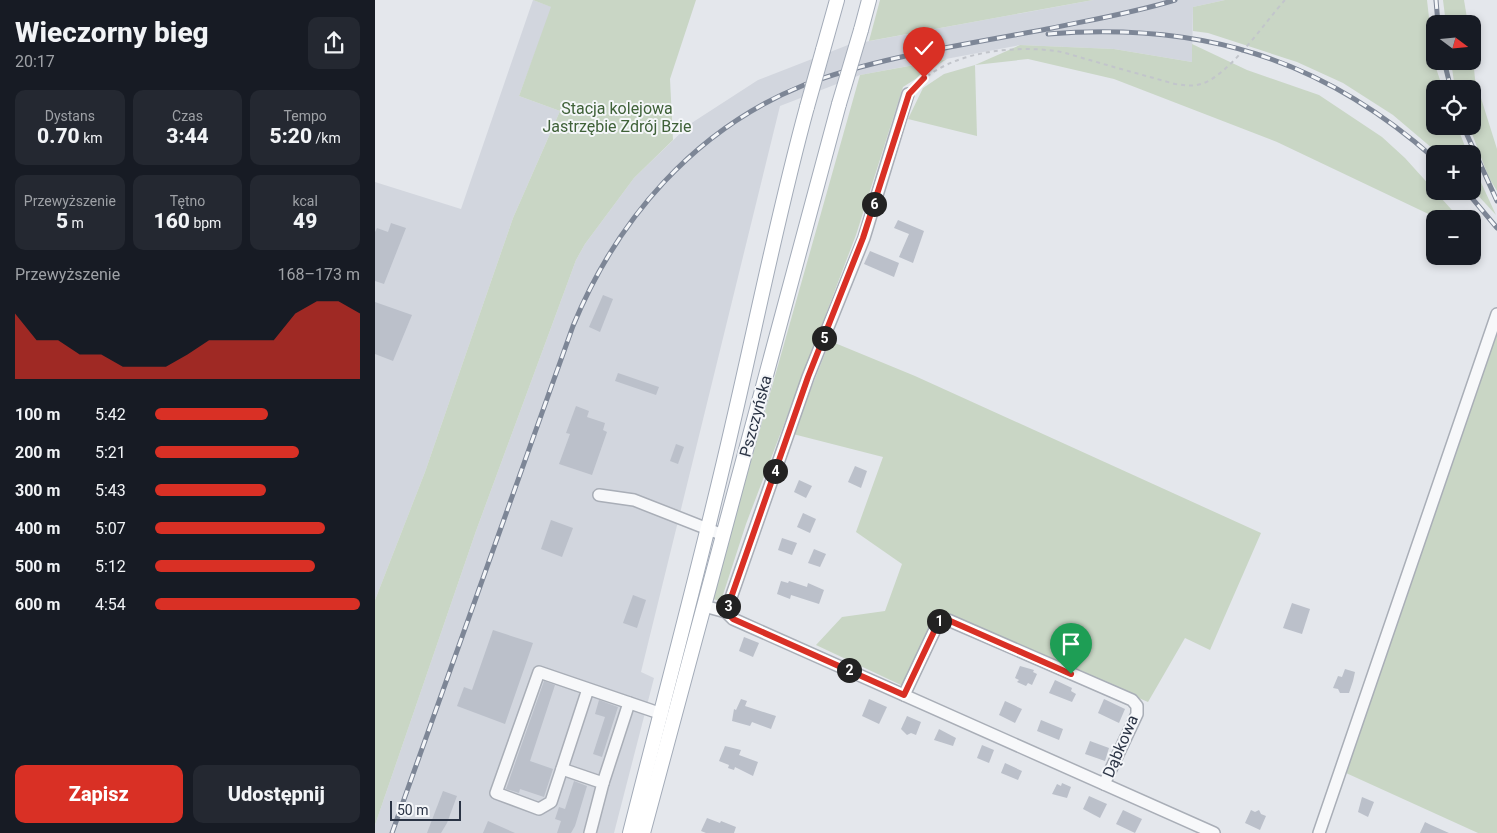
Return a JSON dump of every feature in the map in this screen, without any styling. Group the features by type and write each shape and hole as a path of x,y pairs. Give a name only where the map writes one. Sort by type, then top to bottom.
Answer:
{"main road":[{"name":"Pszczyńska","path":"630,833 662,714 707,529 784,194 837,0"},
{"name":"Pszczyńska","path":"643,833 839,104 869,0"}],"street":[{"path":"726,612 808,377 863,238 909,94"},
{"path":"1319,833 1497,314"},
{"path":"599,495 634,500 723,535"},
{"name":"Dąbkowa","path":"704,606 726,612 733,619 1214,833"},
{"name":"Dąbkowa","path":"904,695 939,621 948,620 1132,700 1137,706 1137,714 1104,784"},
{"path":"588,689 551,802 539,809 496,794 539,672 662,714"},
{"path":"590,833 603,783 629,703"},
{"path":"562,769 603,783"}],"path":[{"path":"909,94 924,78 960,60 991,52 1019,51 1056,51 1175,84 1188,86 1202,84 1229,67 1285,0"}],"shaded area":[{"path":"533,0 552,7 519,96 560,111 513,218 425,472 375,600 375,182 461,209"},
{"path":"1093,0 1225,0 1193,7 1192,62 1114,49 1020,45 860,75 780,106 641,672 654,678 614,833 375,833 375,825 476,531 576,260 585,244 634,178 690,124 758,80 848,45"}],"green space":[{"name":"Stacja kolejowa Jastrzębie Zdrój Bzie","path":"533,0 696,0 670,79 673,140 634,178 585,244 576,260 476,531 375,825 375,600 425,472 513,218 560,111 519,96 551,7"},
{"path":"880,0 1093,0 869,41"},
{"path":"1225,0 1427,0 1429,15 1426,15 1426,70 1437,70 1440,80 1426,80 1426,135 1461,135 1464,145 1428,145 1393,115 1343,83 1297,62 1208,33 1193,31 1193,7"},
{"path":"1443,0 1464,0 1466,15 1445,15"},
{"path":"1192,44 1247,70 1319,95 1382,137 1405,158 1426,181 1426,200 1443,200 1452,210 1426,210 1426,213 1277,142 1114,79 1028,59 975,65 1020,45 1114,49 1192,62"},
{"path":"947,59 903,87 856,235 746,524 721,601 712,599 860,75"},
{"path":"975,65 977,136 908,119 923,88 944,74"},
{"path":"1452,70 1474,70 1475,80 1454,80"},
{"path":"1481,98 1497,149 1497,191 1489,178 1481,157 1481,145 1476,145 1472,135 1481,135"},
{"path":"1481,182 1496,215 1481,199"},
{"path":"1497,327 1497,833 1478,833 1346,773"},
{"path":"830,341 915,376 1261,533 1210,650 1185,638 1148,702 937,612 903,686 816,645 842,617 885,611 902,564 856,532 883,457 793,434"}],"building":[{"path":"898,220 924,231 913,263 899,257 909,234 894,228"},
{"path":"391,223 406,228 384,284 375,281 375,232 377,228 388,232"},
{"path":"870,251 899,263 894,277 864,264"},
{"path":"603,295 613,299 600,332 589,327"},
{"path":"375,302 412,315 393,361 375,354"},
{"path":"618,373 659,387 656,395 615,381"},
{"path":"576,406 589,411 587,417 605,423 603,430 607,432 592,475 559,464 570,434 566,433"},
{"path":"676,444 684,447 678,464 670,461"},
{"path":"855,466 867,471 861,488 848,482"},
{"path":"799,480 812,486 806,498 794,492"},
{"path":"803,513 816,519 810,533 797,527"},
{"path":"551,520 573,528 562,557 541,549"},
{"path":"782,538 797,543 792,555 778,550"},
{"path":"814,549 826,554 820,567 808,563"},
{"path":"781,581 788,583 789,581 807,587 808,583 824,590 819,604 791,595 790,599 777,594"},
{"path":"633,595 646,600 637,628 623,623"},
{"path":"1292,603 1310,609 1302,634 1283,628"},
{"path":"493,630 533,643 505,724 457,706 464,687 472,690"},
{"path":"744,637 759,643 753,657 739,651"},
{"path":"1020,666 1034,670 1033,672 1037,674 1032,685 1028,683 1026,686 1017,682 1019,680 1015,678"},
{"path":"1345,669 1355,672 1349,693 1340,693 1338,689 1333,688 1338,676 1342,677"},
{"path":"1055,680 1072,688 1071,691 1076,694 1072,702 1049,693"},
{"path":"544,681 555,685 530,761 553,769 544,797 520,789 519,793 506,789"},
{"path":"741,699 747,701 745,706 776,716 771,729 752,722 750,726 732,721 734,709 736,710"},
{"path":"869,699 887,707 879,724 862,716"},
{"path":"1104,699 1125,709 1119,723 1098,713"},
{"path":"599,700 618,707 602,757 593,754 605,717 595,714"},
{"path":"1005,701 1022,709 1015,723 999,715"},
{"path":"907,716 921,722 916,735 911,733 907,735 901,729"},
{"path":"1041,720 1063,729 1059,740 1037,731"},
{"path":"939,729 956,738 953,746 934,740"},
{"path":"1090,741 1109,748 1105,761 1085,754"},
{"path":"982,745 994,750 989,763 977,758"},
{"path":"725,746 741,750 739,755 758,762 753,776 735,767 734,770 728,768 729,765 719,761"},
{"path":"1005,763 1022,771 1018,780 1001,773"},
{"path":"574,781 587,786 575,826 571,833 557,833 561,821 555,819 559,807 565,809"},
{"path":"1062,783 1071,787 1067,798 1052,794 1057,784 1061,786"},
{"path":"443,791 457,796 447,823 441,833 427,833"},
{"path":"1089,796 1107,804 1100,818 1083,809"},
{"path":"1362,797 1374,802 1368,817 1358,812"},
{"path":"1123,810 1142,819 1135,833 1116,824"},
{"path":"1251,810 1255,812 1259,810 1261,814 1266,816 1260,830 1245,823"},
{"path":"707,818 736,827 734,833 706,833 701,831"},
{"path":"488,821 515,833 483,833"},
{"path":"1425,822 1431,825 1449,833 1420,833"}],"railway":[{"path":"392,833 573,326 591,287 612,249 637,214 664,182 695,152 728,126 765,104 804,85 832,75 892,59 1111,16 1175,0"},
{"path":"1436,0 1437,15"},
{"path":"1048,34 1104,32 1156,34 1207,41 1255,54 1302,71 1347,95 1392,124 1426,152"},
{"path":"1446,70 1449,80"},
{"path":"1467,135 1497,201"},
{"path":"1474,200 1497,228"}],"route":[{"path":"924,78 909,94 863,238 837,308 808,377 726,612 733,619 904,695 939,621 948,620 1071,674"}]}
